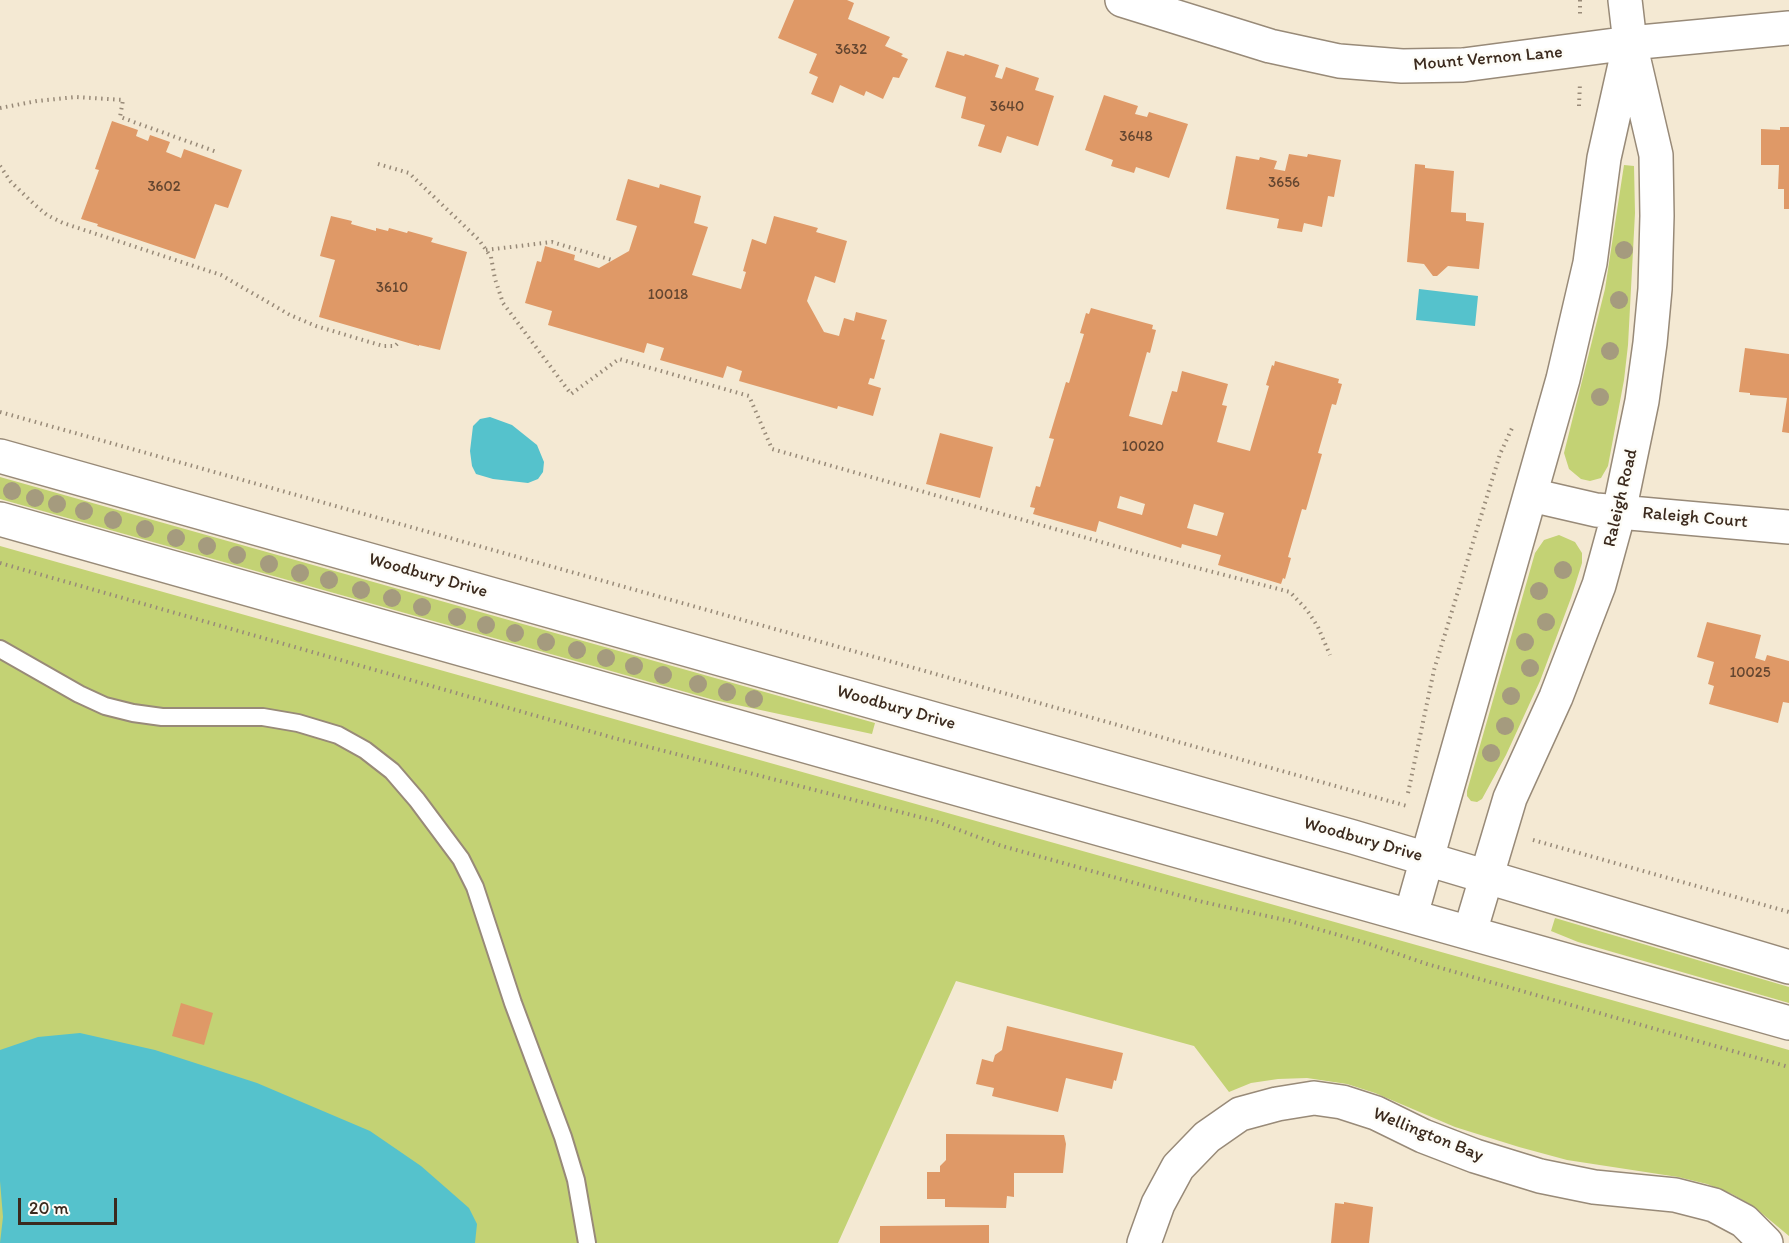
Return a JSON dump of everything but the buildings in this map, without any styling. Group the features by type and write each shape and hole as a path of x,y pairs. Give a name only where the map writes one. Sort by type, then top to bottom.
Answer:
{"main road":[{"name":"Mount Vernon Lane","path":"1122,0 1270,46 1339,61 1402,66 1463,65 1630,43 1789,28"},
{"name":"Raleigh Road","path":"1470,932 1499,830 1515,785 1556,697 1599,585 1619,512 1646,373 1653,316 1656,252 1656,155 1630,43 1625,0"},
{"name":"Raleigh Road","path":"1411,915 1563,379 1582,299 1605,158 1630,43"},
{"name":"Woodbury Drive","path":"0,456 1428,859 1789,967"},
{"name":"Raleigh Court","path":"1531,495 1587,509 1789,527"},
{"path":"0,519 1789,1023"},
{"name":"Wellington Bay","path":"1144,1243 1158,1204 1178,1167 1207,1137 1240,1114 1277,1104 1314,1098 1342,1102 1376,1113 1423,1136 1475,1156 1540,1176 1594,1187 1675,1195 1714,1205 1744,1221 1766,1243"}],"lane":[{"path":"0,649 79,694 105,706 162,717 262,717 298,723 338,735 365,750 392,771 461,859 475,887 513,1003 563,1137 576,1180 588,1243"}],"path":[{"path":"1579,117 1580,0"},
{"path":"0,108 76,97 123,100 120,117 217,152"},
{"path":"378,164 409,173 471,232 491,257 503,303 571,394 619,359 749,396 772,449 1140,553 1290,592 1307,610 1318,627 1330,655"},
{"path":"0,166 11,182 35,205 63,224 221,275 290,315 316,326 383,346 391,347 400,341"},
{"path":"485,250 552,242 612,260"},
{"path":"0,412 1440,815"},
{"path":"1405,805 1434,670 1500,454 1517,417"},
{"path":"0,563 614,738 935,821 1002,846 1203,902 1290,921 1366,943 1439,968 1789,1067"},
{"path":"1499,830 1789,912"}],"green space":[{"path":"1624,165 1634,166 1635,213 1628,345 1608,466 1601,478 1590,481 1581,479 1569,469 1564,453 1605,289"},
{"path":"0,477 875,723 872,734 714,700 0,499"},
{"path":"1559,535 1575,542 1582,553 1582,563 1571,598 1540,681 1506,755 1482,799 1477,802 1471,801 1467,796 1467,791 1535,553 1544,540"},
{"path":"0,546 1789,1050 1789,1236 1753,1206 1707,1184 1678,1177 1567,1160 1519,1147 1455,1127 1375,1093 1347,1084 1307,1078 1278,1079 1251,1083 1229,1092 1194,1046 956,981 838,1243 0,1243"},
{"path":"1555,918 1789,987 1789,1003 1578,942 1551,931"}],"water":[{"path":"1419,289 1478,296 1475,326 1416,320"},
{"path":"490,417 512,425 537,445 544,462 543,472 538,479 528,483 493,479 476,474 472,466 470,451 473,426 480,419"},
{"path":"80,1033 155,1050 257,1083 370,1131 421,1166 469,1208 477,1224 475,1243 0,1243 3,1217 0,1181 0,1050 38,1037"}]}
